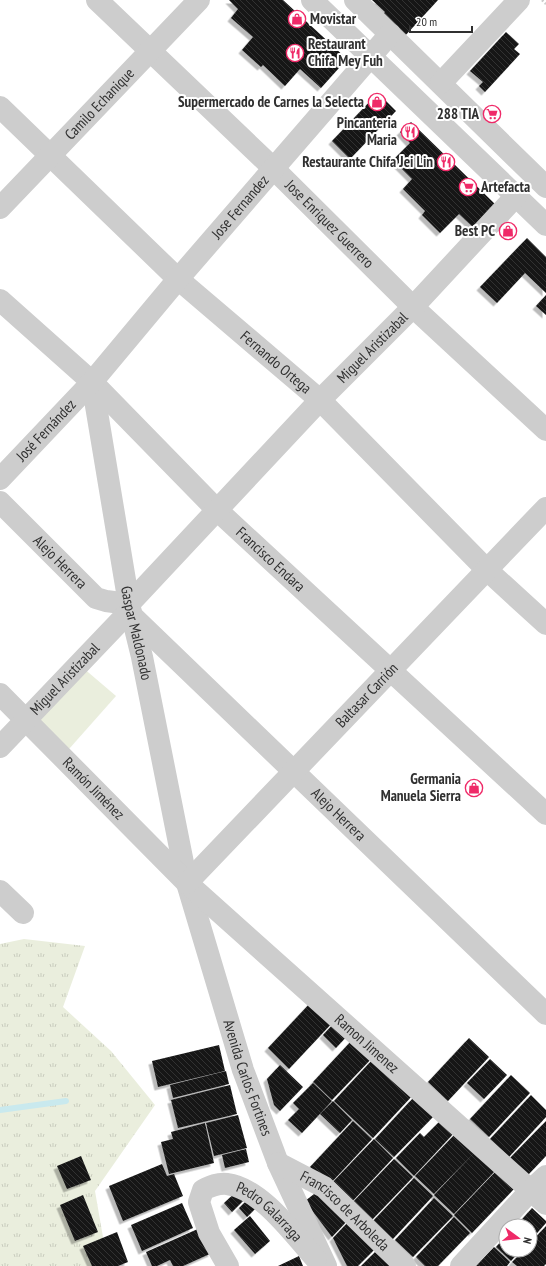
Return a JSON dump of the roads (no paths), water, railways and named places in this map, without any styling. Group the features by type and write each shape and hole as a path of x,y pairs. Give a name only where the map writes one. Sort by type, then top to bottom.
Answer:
{"street":[{"name":"Jose Enriquez Guerrero","path":"97,0 273,168 413,306 546,430"},
{"name":"Camilo Echanique","path":"0,208 49,155 199,0"},
{"path":"312,0 546,225"},
{"path":"355,0 546,187"},
{"path":"441,84 519,0"},
{"name":"Jose Fernandez","path":"92,382 273,168 390,34"},
{"name":"Fernando Ortega","path":"0,107 178,279 320,400 487,570 546,624"},
{"name":"Miguel Aristizabal","path":"0,747 124,617 128,615 130,609 320,400 413,306 516,196"},
{"name":"Francisco Endara","path":"0,300 92,382 218,511 546,814"},
{"name":"José Fernández","path":"0,479 92,382"},
{"name":"Gaspar Maldonado","path":"92,382 130,609 142,656 187,883"},
{"name":"Alejo Herrera","path":"0,502 96,598 130,609 294,771 546,1014"},
{"name":"Baltasar Carrión","path":"187,883 546,508"},
{"name":"Ramón Jiménez","path":"0,694 187,883"},
{"name":"Avenida Carlos Fortines","path":"187,883 243,1070 278,1163 326,1266"},
{"name":"Ramon Jimenez","path":"187,883 541,1190"},
{"path":"0,891 23,913"},
{"name":"Francisco de Arboleda","path":"278,1163 324,1188 405,1266"},
{"name":"Pedro Galarraga","path":"228,1266 209,1233 200,1202 203,1190 214,1185 227,1184 243,1189 261,1200 322,1266"},
{"path":"461,1266 541,1190"}],"waterway":[{"path":"0,1110 66,1101"}],"place":[{"name":"Movistar","path":"297,19"},
{"name":"Restaurant Chifa Mey Fuh","path":"295,53"},
{"name":"Supermercado de Carnes la Selecta","path":"377,102"},
{"name":"288 TIA","path":"492,114"},
{"name":"Pincanteria Maria","path":"410,132"},
{"name":"Restaurante Chifa Jei Lin","path":"446,162"},
{"name":"Artefacta","path":"468,187"},
{"name":"Best PC","path":"508,231"},
{"name":"Germania Manuela Sierra","path":"474,788"}]}
